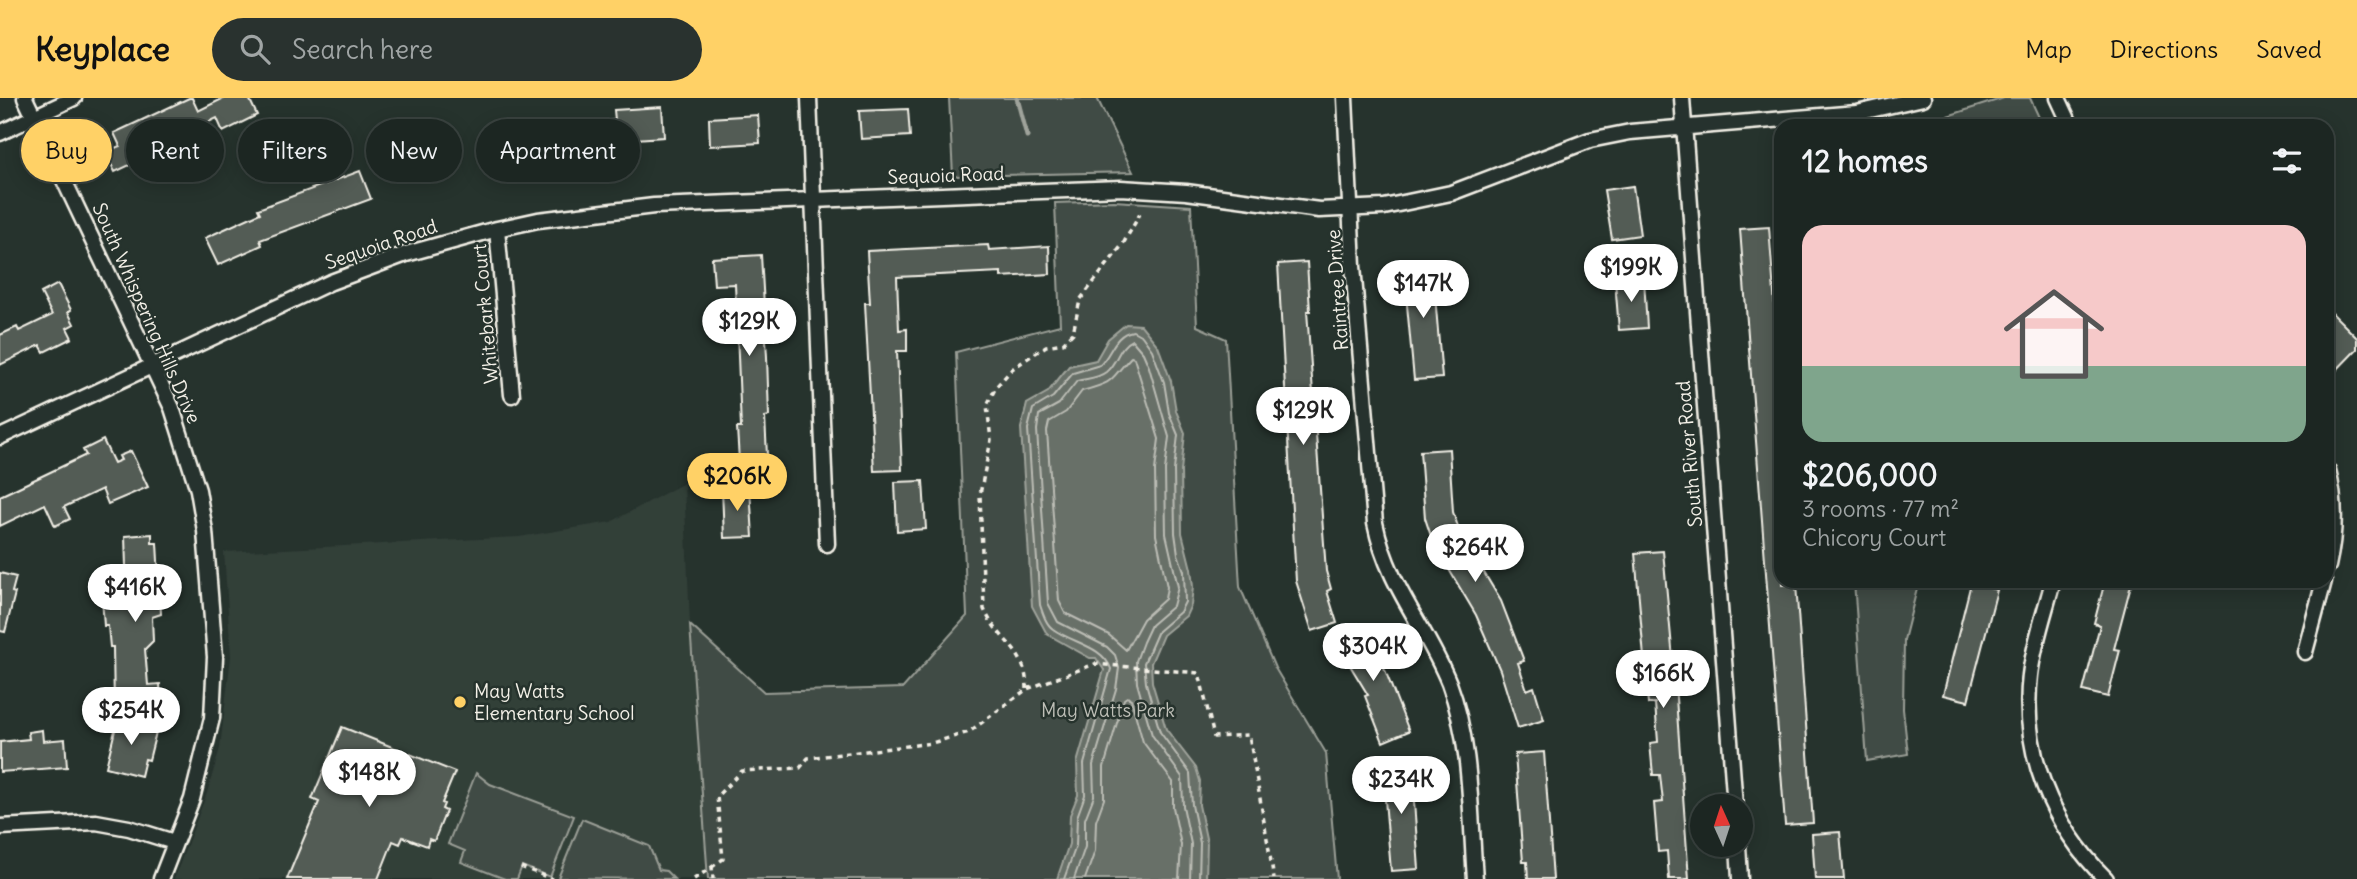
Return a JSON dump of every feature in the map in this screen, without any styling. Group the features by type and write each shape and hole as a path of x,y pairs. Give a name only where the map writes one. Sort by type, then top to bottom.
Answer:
{"street":[{"name":"South Whispering Hills Drive","path":"25,98 173,408 198,490 209,557 215,657 208,740 192,799 161,879"},
{"path":"0,133 74,98"},
{"path":"808,98 827,544"},
{"name":"Raintree Drive","path":"1345,98 1350,209 1375,523 1383,555 1395,584 1440,664 1459,715 1466,756 1475,879"},
{"name":"South River Road","path":"1682,98 1734,794"},
{"name":"Sequoia Road","path":"1783,119 1857,113 1923,98"},
{"path":"2058,98 2068,119"},
{"name":"Sequoia Road","path":"0,437 331,282 406,254 497,229 606,210 813,199 1121,188 1186,191 1320,210 1384,207 1451,193 1590,140 1630,132 1774,120"},
{"name":"Whitebark Court","path":"497,229 512,395"},
{"path":"2051,588 2031,674 2029,721 2032,743 2046,792 2058,819 2070,839 2106,879"},
{"path":"2305,652 2322,588"},
{"path":"0,827 96,822 129,828 174,842"},
{"path":"1739,858 1740,879"}],"path":[{"path":"1027,689 1026,670 1020,655 991,626 984,609 980,494 991,440 987,405 996,387 1012,369 1046,346 1063,343 1073,333 1080,300 1123,244 1140,214"},
{"path":"694,879 723,859 717,796 742,771 800,768 808,758 932,743 969,732 1027,689 1095,664 1199,673 1214,737 1249,735 1274,879"},
{"path":"521,867 552,879"},
{"path":"712,867 713,879"}],"shaded area":[{"name":"May Watts Elementary School","path":"684,483 690,625 708,879 174,879 207,793 220,748 231,656 224,552 519,537 611,522"}],"green space":[{"path":"949,98 1097,98 1133,172 953,176"},
{"path":"2004,98 2030,98 2040,119 1938,119"},
{"name":"May Watts Park","path":"1114,201 1191,206 1197,326 1226,339 1240,587 1275,668 1326,753 1337,879 708,879 690,625 764,692 903,688 967,616 956,352 1060,325 1055,203"},
{"path":"1855,588 1917,588 1904,640 1903,709 1908,754 1867,761"},
{"path":"476,773 490,784 574,816 550,877 522,866 517,879 505,879 461,862 465,851 448,844"},
{"path":"582,819 649,846 659,870 666,871 674,879 558,878"}],"water":[{"path":"1126,324 1141,325 1158,346 1185,433 1181,471 1182,533 1191,569 1191,605 1186,616 1163,635 1151,663 1152,682 1166,729 1196,768 1200,781 1199,805 1207,843 1206,879 1057,879 1069,844 1070,815 1078,795 1077,763 1104,670 1096,658 1090,658 1047,634 1032,606 1021,428 1027,404 1048,392 1069,366 1096,360 1108,339"}],"building":[{"path":"189,98 192,98 198,111 224,98 249,98 257,115 249,119 238,119 238,124 224,132 224,119 144,119"},
{"path":"662,107 664,137 640,139 640,119 615,119 614,110"},
{"path":"908,109 910,136 861,139 859,111"},
{"path":"758,115 760,143 710,146 709,118"},
{"path":"126,127 126,167 115,172 112,166 112,149 120,146 114,133"},
{"path":"360,171 371,199 260,240 262,245 218,265 205,238 260,213 258,209 330,182 352,182 352,174"},
{"path":"1633,186 1640,235 1612,239 1604,190"},
{"path":"1769,227 1774,294 1774,588 1796,588 1813,823 1785,825 1740,229"},
{"path":"988,245 989,250 1049,246 1050,274 1001,277 1001,272 897,277 899,330 907,329 907,351 897,351 902,470 874,471 865,303 870,303 867,251"},
{"path":"761,255 769,416 765,417 768,475 740,477 737,428 741,428 735,284 714,285 712,258"},
{"path":"1432,260 1442,378 1414,380 1403,262"},
{"path":"1307,262 1310,311 1307,311 1326,571 1331,589 1327,591 1337,623 1312,631 1296,581 1278,264"},
{"path":"1644,279 1647,328 1619,330 1615,281"},
{"path":"58,284 71,310 68,312 74,324 67,328 72,338 44,352 40,345 0,365 0,335 17,327 19,331 52,315 41,293"},
{"path":"2334,315 2357,338 2357,349 2334,373"},
{"path":"103,440 114,463 121,460 119,456 131,451 148,487 108,504 102,489 64,507 70,519 55,526 45,504 0,526 0,496 86,455 83,450"},
{"path":"1449,449 1453,512 1471,565 1477,561 1501,601 1524,661 1518,663 1527,690 1534,687 1544,720 1518,728 1500,670 1476,615 1444,561 1440,563 1425,518 1420,451"},
{"path":"923,481 926,529 897,531 895,482"},
{"path":"750,488 753,537 724,538 722,489"},
{"path":"152,534 152,543 157,543 161,614 152,617 153,641 145,649 148,685 160,684 161,704 114,707 113,647 110,647 108,626 104,626 102,598 127,597 125,536"},
{"path":"1663,551 1689,879 1669,879 1667,851 1658,852 1654,803 1663,802 1660,775 1653,775 1650,743 1658,742 1655,703 1648,704 1635,553"},
{"path":"0,573 16,577 12,592 15,593 5,632 0,631"},
{"path":"1970,588 1997,590 1968,701 1943,695"},
{"path":"2103,588 2130,588 2114,649 2120,650 2108,697 2083,691 2100,625 2094,623"},
{"path":"1358,624 1383,665 1409,731 1383,742 1365,696 1368,695 1334,639"},
{"path":"118,718 157,728 149,760 145,759 141,776 106,767"},
{"path":"342,727 455,772 442,803 442,809 446,811 434,841 429,839 427,846 403,837 400,844 393,841 378,879 287,879 319,802 312,799"},
{"path":"42,730 43,741 65,739 67,767 0,772 0,742 29,739 28,732"},
{"path":"1544,752 1553,879 1528,879 1527,862 1523,862 1515,754"},
{"path":"1411,762 1419,869 1391,871 1382,764"},
{"path":"1840,832 1844,879 1815,879 1812,834"}],"waterway":[{"path":"1017,98 1027,136"}],"place":[{"name":"May Watts Elementary School","path":"460,702"}]}
